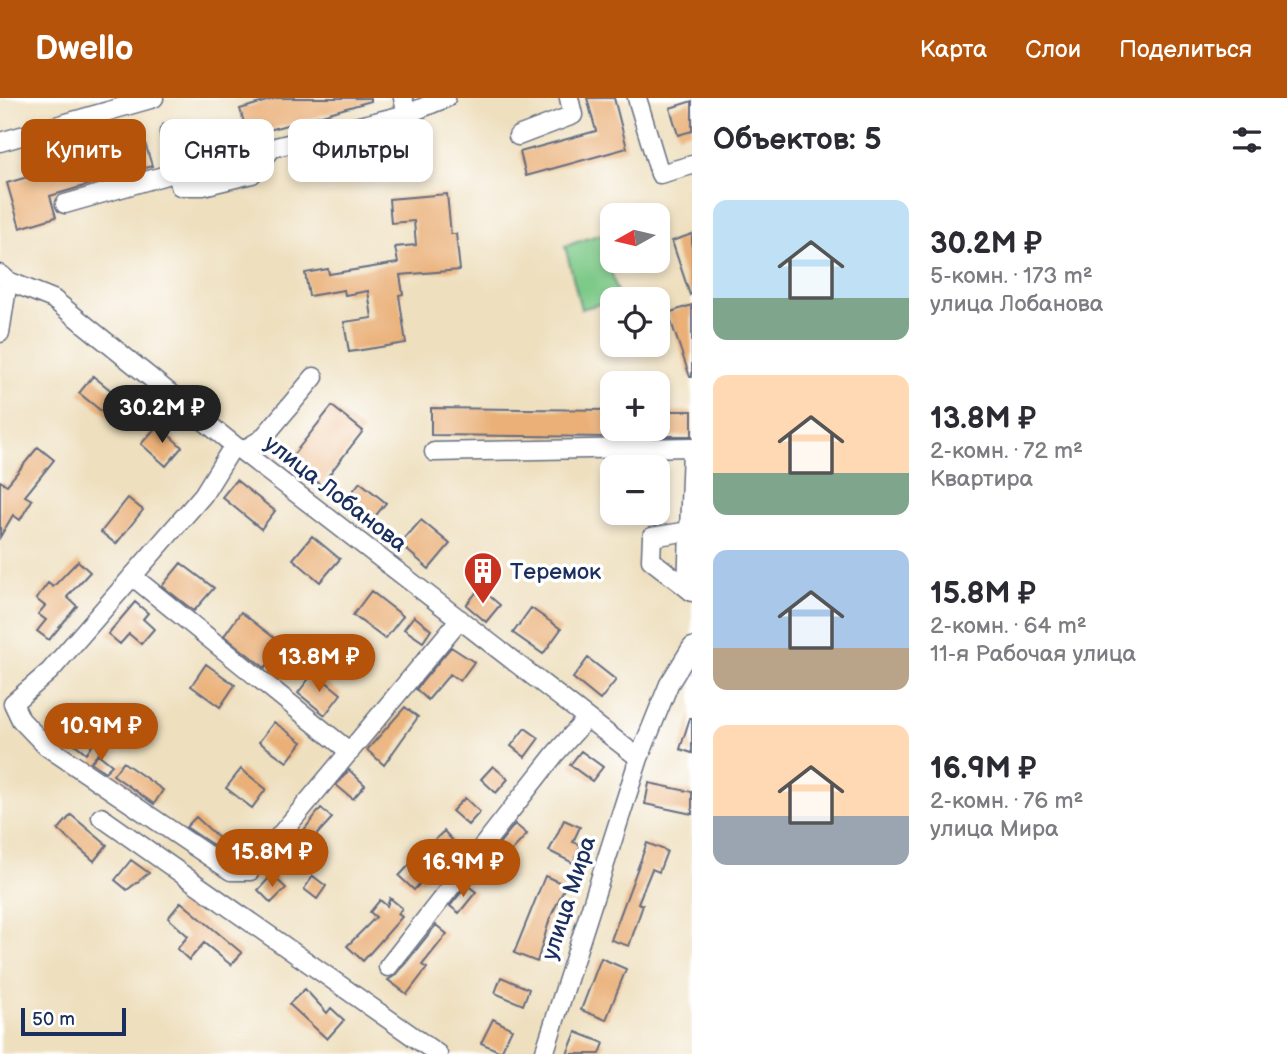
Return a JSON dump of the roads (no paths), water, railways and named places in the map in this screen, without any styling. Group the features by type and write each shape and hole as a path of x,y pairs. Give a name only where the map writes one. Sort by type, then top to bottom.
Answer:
{"street":[{"path":"0,142 154,98"},
{"path":"274,147 405,106 446,98"},
{"path":"518,136 573,115 569,98"},
{"path":"637,98 660,174 692,165"},
{"path":"65,204 160,177"},
{"path":"179,182 180,186 202,186 219,182"},
{"path":"0,333 4,277"},
{"name":"улица Лобанова","path":"4,277 53,299 238,448 639,758"},
{"path":"314,377 262,439 238,448 203,495 50,671 13,703 21,720 46,746 231,871 250,871 460,620"},
{"path":"434,452 692,448 690,590"},
{"path":"689,531 652,537 651,560 690,590"},
{"path":"132,576 350,752"},
{"name":"улица Мира","path":"544,1054 639,758 669,684 692,647"},
{"path":"388,967 555,754 587,718"},
{"path":"101,817 438,1054"}],"place":[{"name":"Теремок","path":"483,605"}]}
